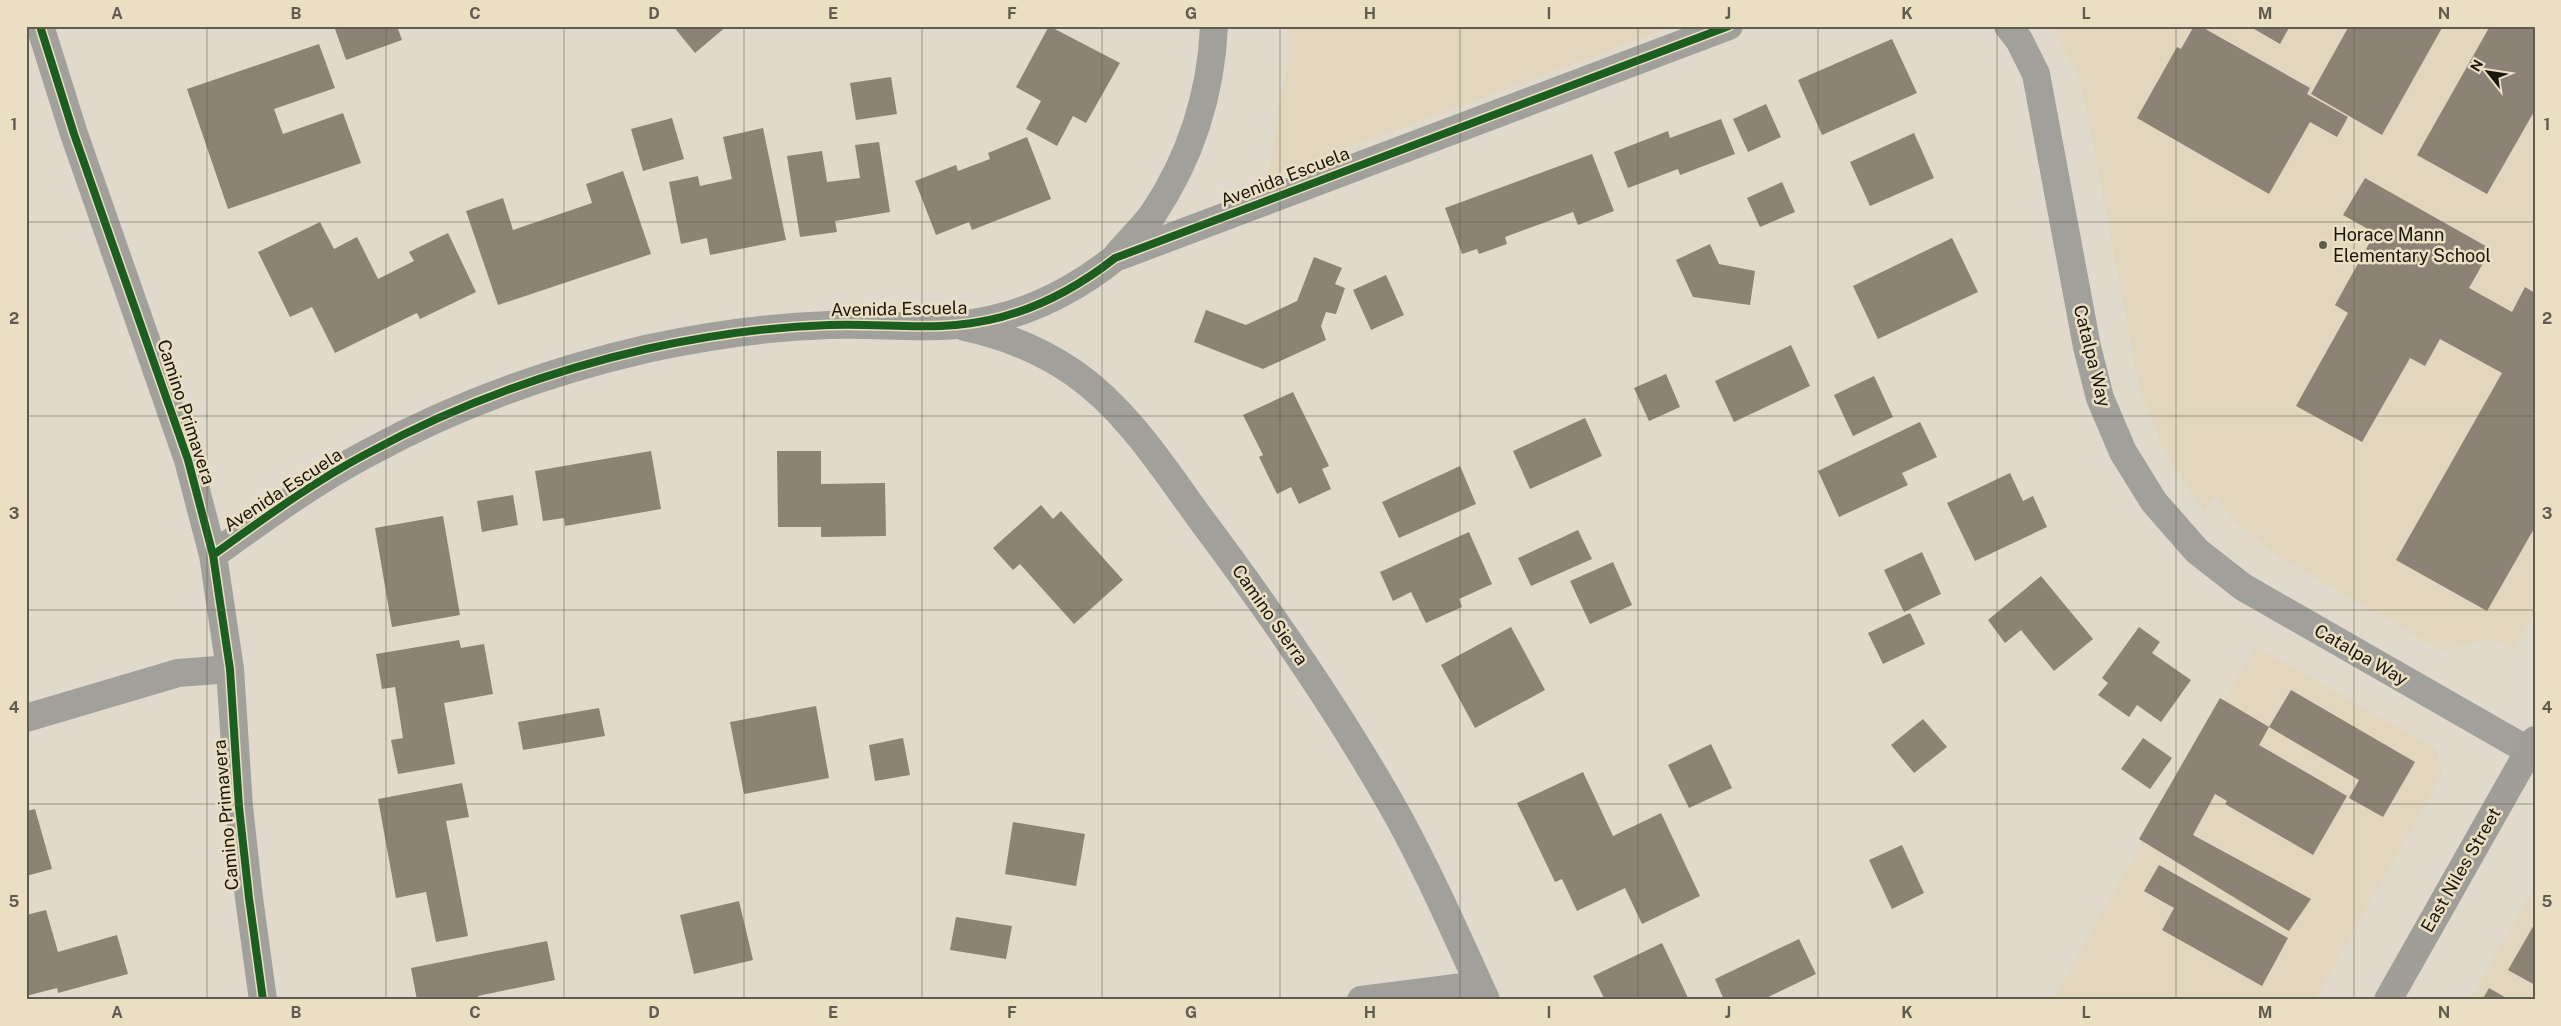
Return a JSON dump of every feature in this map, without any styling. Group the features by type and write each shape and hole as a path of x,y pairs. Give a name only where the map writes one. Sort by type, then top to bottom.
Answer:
{"main road":[{"name":"East Niles Street","path":"2388,1000 2533,748"}],"street":[{"name":"Camino Primavera","path":"40,26 74,134 188,460 213,555 230,669 239,807 263,1000"},
{"path":"1115,258 1152,215 1182,166 1202,112 1212,62 1214,26"},
{"name":"Avenida Escuela","path":"213,555 289,500 368,453 451,412 538,379 646,349 737,333 829,325 955,325 1004,318 1045,303 1087,280 1115,258 1729,26"},
{"name":"Catalpa Way","path":"2008,26 2020,40 2036,74 2087,347 2100,398 2123,452 2154,502 2197,551 2243,587 2533,748"},
{"name":"Camino Sierra","path":"955,325 982,330 1027,347 1074,373 1111,405 1155,457 1260,598 1323,690 1399,819 1483,992"},
{"path":"26,718 178,673 230,669"},
{"path":"1361,1000 1483,992"}],"shaded area":[{"path":"1287,26 1675,26 1267,178 1287,63"},
{"name":"Horace Mann Elementary School","path":"2050,26 2535,26 2535,612 2512,651 2490,638 2442,651 2277,556 2238,524 2214,497 2205,513 2203,511 2164,452 2139,388 2085,103 2074,67"},
{"path":"2255,646 2437,749 2443,773 2315,1000 2052,1000"},
{"path":"2535,885 2535,1000 2470,1000"}],"building":[{"path":"334,26 397,26 402,40 346,60"},
{"path":"673,26 727,26 695,53"},
{"path":"1049,26 1120,63 1086,123 1073,116 1057,146 1026,129 1041,101 1016,87"},
{"path":"2194,26 2200,26 2310,88 2307,94 2348,117 2337,137 2310,122 2269,194 2137,118 2177,47 2181,49"},
{"path":"2249,26 2290,26 2280,44"},
{"path":"2349,26 2443,26 2382,135 2311,94"},
{"path":"2490,26 2535,26 2535,110 2487,194 2417,155"},
{"path":"1892,39 1917,93 1822,135 1798,80"},
{"path":"319,44 335,88 274,109 283,134 343,113 361,163 228,209 187,89"},
{"path":"891,77 897,114 856,120 850,83"},
{"path":"1766,104 1781,137 1748,152 1733,119"},
{"path":"672,118 684,159 643,171 631,129"},
{"path":"1721,119 1735,154 1680,175 1678,169 1628,188 1614,152 1668,131 1670,138"},
{"path":"763,128 786,240 710,255 707,238 681,244 669,182 698,176 700,186 732,179 723,137"},
{"path":"1914,133 1934,178 1870,206 1850,162"},
{"path":"1027,137 1051,199 972,230 969,222 936,235 915,181 956,165 958,171 990,159 988,153"},
{"path":"879,142 890,212 835,221 837,232 800,237 787,156 822,151 827,182 860,178 855,145"},
{"path":"1592,154 1614,211 1578,225 1573,212 1505,237 1507,244 1479,254 1477,249 1462,254 1445,208"},
{"path":"623,171 651,254 498,305 466,211 503,198 513,230 592,203 586,184"},
{"path":"2365,178 2491,249 2469,288 2512,312 2525,287 2535,293 2535,527 2487,611 2396,560 2502,373 2440,339 2425,366 2410,358 2362,442 2296,406 2348,313 2335,305 2375,233 2343,215"},
{"path":"1782,182 1795,212 1760,227 1747,198"},
{"path":"320,222 334,249 357,237 378,279 414,261 409,252 448,233 476,292 420,319 417,313 335,353 312,307 290,317 258,252"},
{"path":"1952,238 1978,292 1878,339 1853,286"},
{"path":"1710,244 1719,264 1755,271 1750,305 1693,297 1676,260"},
{"path":"1314,257 1342,268 1335,284 1345,288 1336,314 1326,312 1321,326 1326,340 1263,369 1194,342 1206,310 1246,325 1297,301"},
{"path":"1386,275 1404,315 1371,330 1353,290"},
{"path":"1791,345 1810,386 1734,422 1715,381"},
{"path":"1666,374 1680,407 1649,421 1634,388"},
{"path":"1874,376 1893,417 1853,436 1834,395"},
{"path":"1293,392 1329,466 1322,469 1331,489 1299,504 1291,487 1277,494 1259,457 1263,455 1243,415"},
{"path":"1585,418 1602,456 1530,489 1513,451"},
{"path":"1920,422 1937,457 1902,473 1908,485 1839,517 1818,471"},
{"path":"651,451 661,509 565,526 564,518 543,521 535,471"},
{"path":"777,451 821,451 821,484 885,483 886,536 821,537 821,527 778,527"},
{"path":"1460,466 1476,504 1399,538 1382,502"},
{"path":"2010,473 2023,501 2033,496 2047,527 1975,561 1947,503"},
{"path":"513,495 518,525 482,532 477,501"},
{"path":"1041,505 1053,519 1061,511 1123,580 1074,624 1020,564 1013,570 993,548"},
{"path":"443,516 460,615 392,627 375,528"},
{"path":"1578,530 1592,559 1531,586 1518,558"},
{"path":"1469,532 1492,584 1459,599 1462,607 1426,623 1411,592 1393,601 1380,572"},
{"path":"1922,552 1941,594 1904,612 1884,570"},
{"path":"1613,562 1632,605 1590,624 1570,581"},
{"path":"2041,576 2093,639 2054,671 2021,630 2005,643 1988,620"},
{"path":"1910,613 1925,644 1883,664 1868,633"},
{"path":"1511,627 1545,690 1475,728 1441,665"},
{"path":"2139,627 2160,642 2152,653 2191,680 2161,722 2137,705 2129,717 2098,695 2108,683 2102,678"},
{"path":"459,640 461,648 484,644 493,694 444,703 455,764 398,774 391,740 403,738 395,687 382,689 376,654"},
{"path":"2291,690 2415,762 2383,817 2349,798 2359,780 2269,727"},
{"path":"2220,698 2269,727 2259,745 2347,796 2313,855 2225,804 2227,801 2215,794 2193,835 2311,899 2289,931 2139,839"},
{"path":"816,706 829,778 744,794 730,722"},
{"path":"599,708 605,736 523,750 518,722"},
{"path":"1923,719 1947,747 1914,773 1891,745"},
{"path":"903,738 910,775 875,781 869,745"},
{"path":"2143,738 2172,758 2150,789 2121,769"},
{"path":"1711,744 1732,788 1689,808 1668,765"},
{"path":"1583,772 1613,836 1661,813 1700,896 1642,924 1625,888 1577,911 1562,879 1555,882 1517,803"},
{"path":"462,783 469,817 446,821 468,936 436,942 426,892 396,898 378,799"},
{"path":"35,809 52,869 26,876 26,811"},
{"path":"1013,822 1085,834 1076,886 1005,874"},
{"path":"1902,845 1924,893 1892,909 1869,860"},
{"path":"2159,865 2288,938 2262,986 2162,930 2174,908 2144,891"},
{"path":"739,901 753,960 694,974 680,915"},
{"path":"46,910 58,952 117,935 128,974 58,993 57,988 26,996 26,915"},
{"path":"956,917 1012,926 1006,959 950,950"},
{"path":"2535,923 2535,985 2508,970"},
{"path":"1799,939 1816,974 1762,1000 1724,1000 1715,979"},
{"path":"547,941 555,980 478,996 479,1000 417,1000 411,968"},
{"path":"1662,943 1689,1000 1605,1000 1593,976"},
{"path":"2489,988 2510,1000 2482,1000"}],"cycle path":[{"path":"40,26 74,134 188,460 213,555 230,669 239,807 263,1000"},
{"path":"213,555 308,489 368,453 468,405 539,379 646,349 737,333 829,325 940,326 1000,318 1041,304 1079,283 1115,258 1729,26"}],"place":[{"name":"Horace Mann Elementary School","path":"2323,245"}]}
